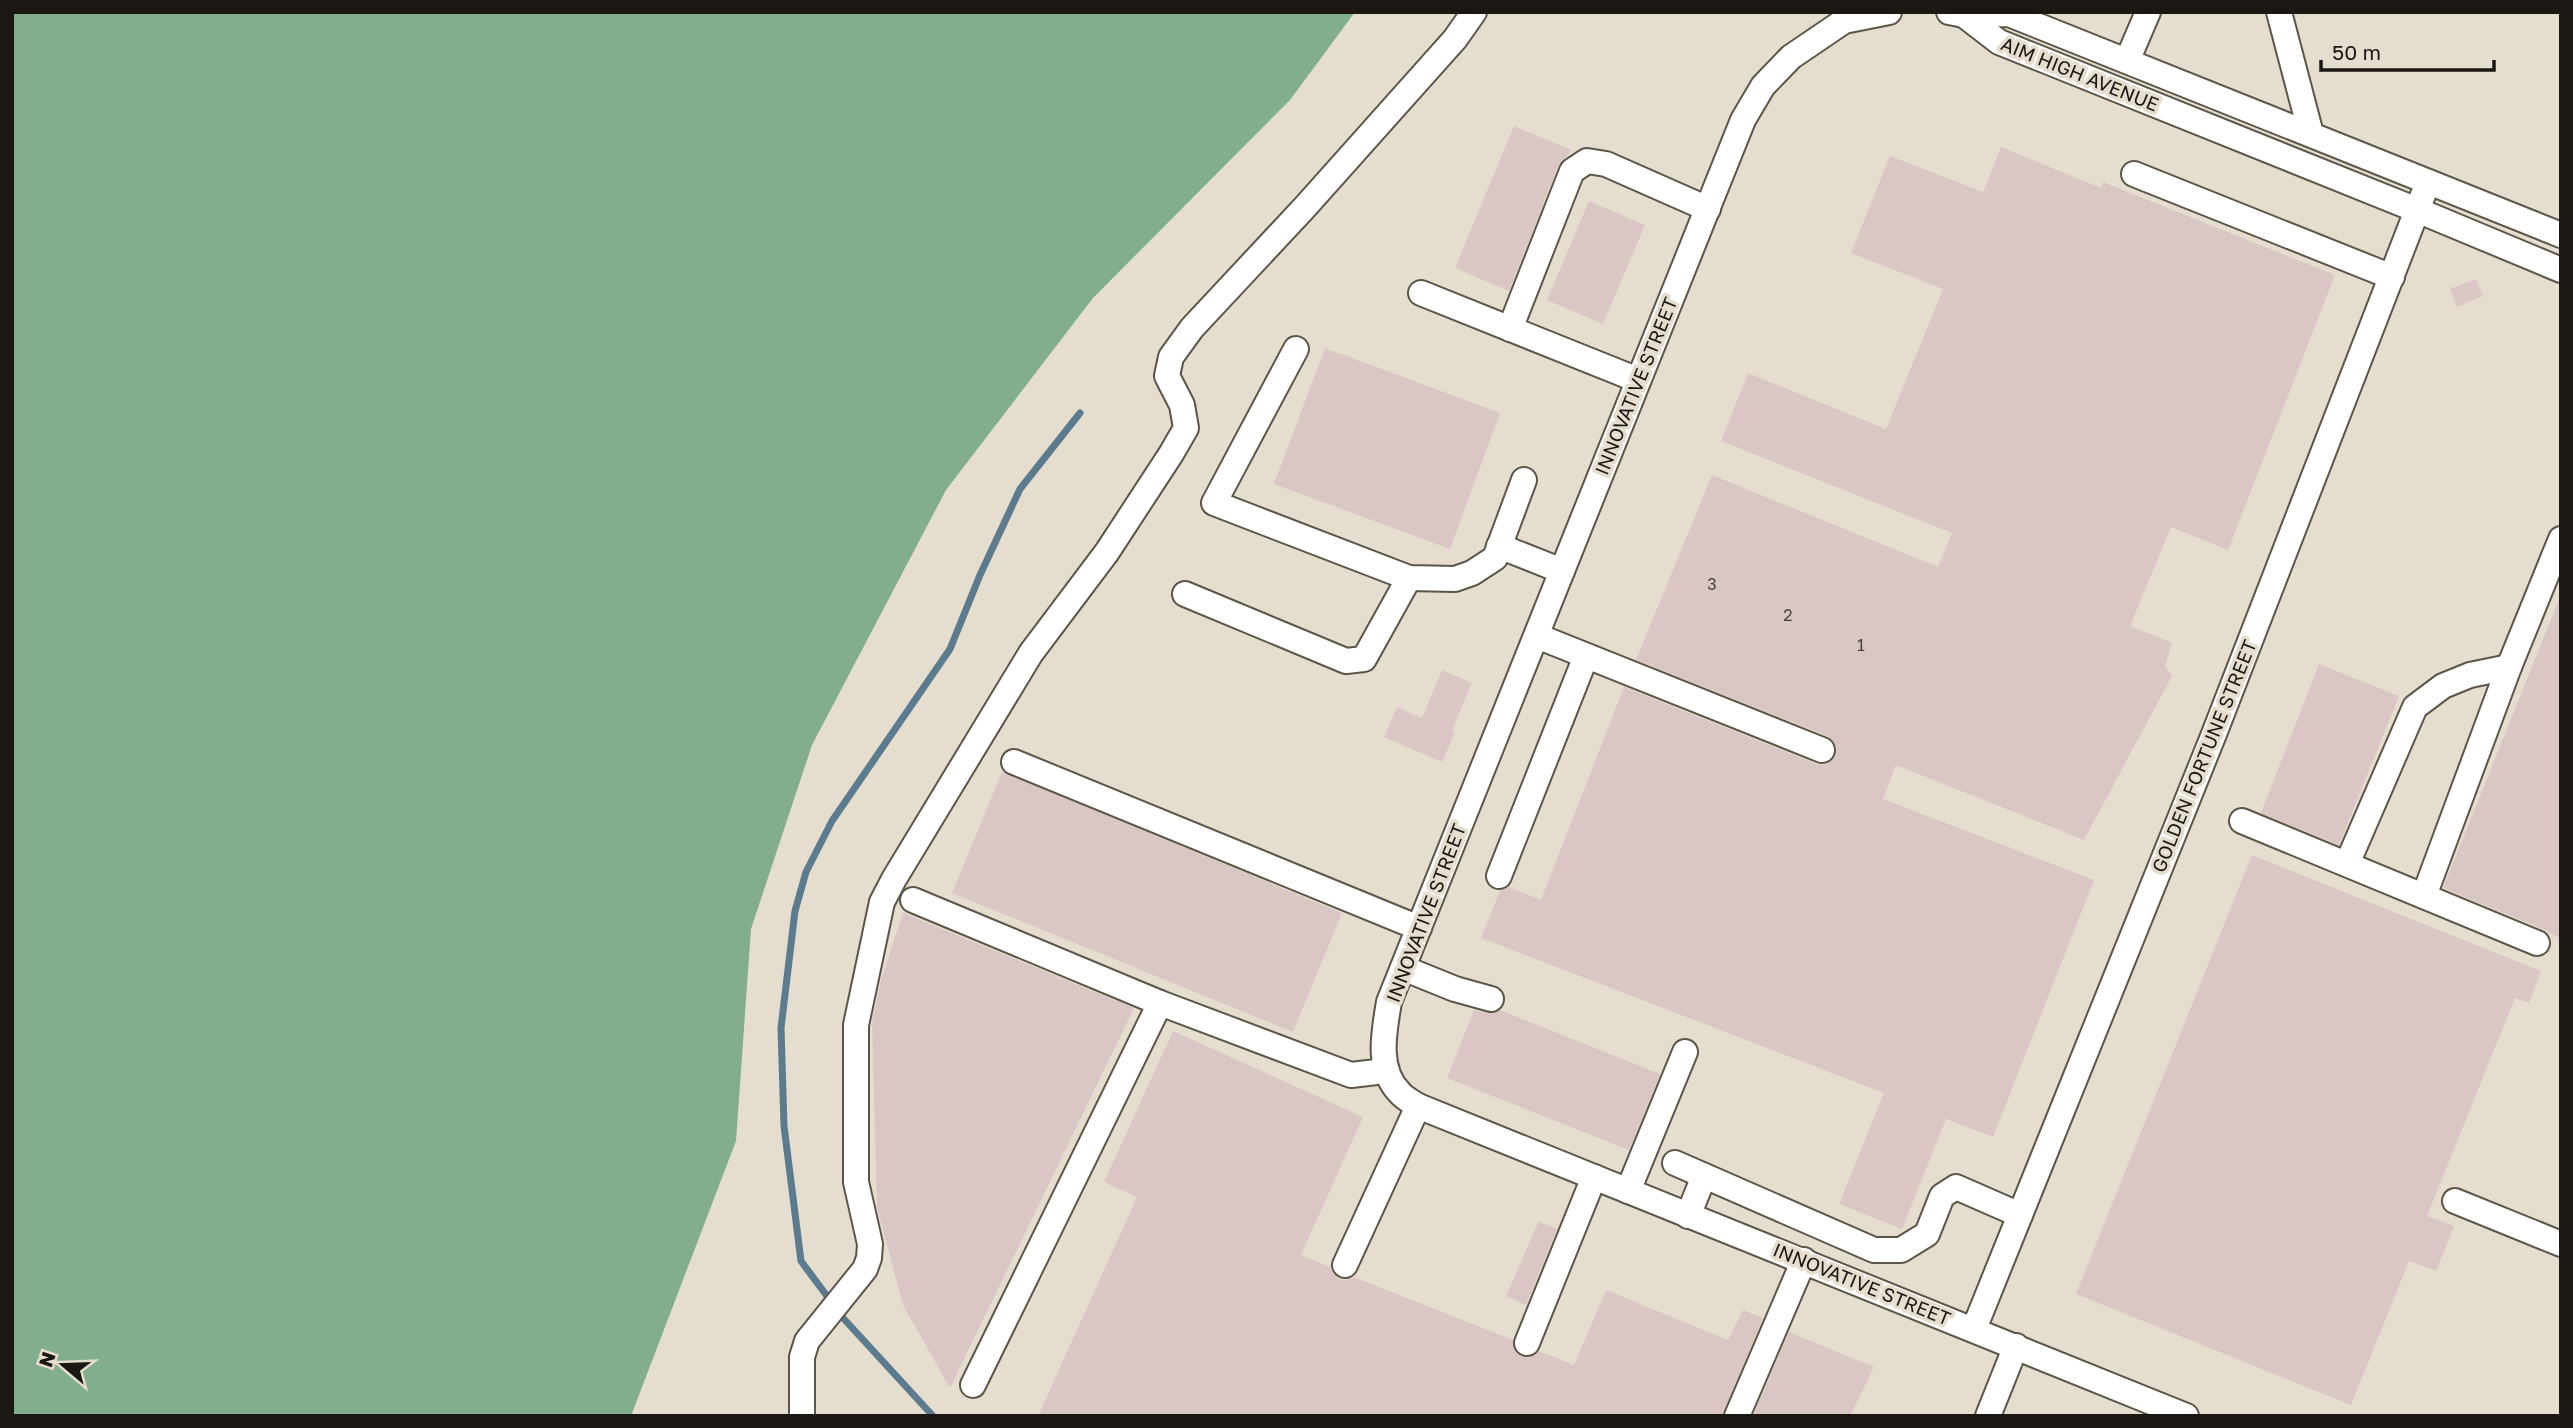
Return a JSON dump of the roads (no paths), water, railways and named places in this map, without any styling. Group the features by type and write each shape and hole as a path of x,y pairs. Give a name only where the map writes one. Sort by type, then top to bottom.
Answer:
{"street":[{"path":"802,1416 802,1357 807,1341 865,1269 869,1258 870,1244 856,1182 856,1025 882,902 1031,653 1107,552 1186,428 1182,405 1167,376 1171,357 1192,328 1437,59 1474,12"},
{"name":"INNOVATIVE STREET","path":"1889,12 1844,21 1791,57 1763,86 1744,120 1637,380 1390,1002 1384,1036 1385,1071 1399,1093 1418,1106 2185,1415"},
{"path":"2127,61 2148,12"},
{"path":"2279,12 2311,134"},
{"name":"AIM HIGH AVENUE","path":"1956,14 2009,14 2561,235"},
{"name":"AIM HIGH AVENUE","path":"1956,14 1999,42 2561,270"},
{"path":"1510,329 1572,171 1587,162 1606,164 1708,209"},
{"path":"2134,174 2392,277"},
{"name":"GOLDEN FORTUNE STREET","path":"1974,1329 2214,734 2428,182"},
{"path":"1421,293 1637,380"},
{"path":"1296,348 1214,503 1409,578 1455,579 1472,573 1495,558 1524,480"},
{"path":"2424,896 2509,667 2561,538"},
{"path":"1499,546 1562,571"},
{"path":"1185,594 1346,661 1364,659 1409,578"},
{"path":"1536,636 1822,750"},
{"path":"1499,876 1586,656"},
{"path":"2347,864 2415,707 2443,686 2470,675 2509,667"},
{"path":"1014,762 1419,928"},
{"path":"2242,821 2537,943"},
{"path":"913,900 1160,1003 1351,1075 1385,1071"},
{"path":"1403,968 1455,989 1492,999"},
{"path":"973,1385 1160,1003"},
{"path":"1628,1191 1685,1052"},
{"path":"1345,1265 1418,1106"},
{"path":"1675,1163 1874,1250 1901,1250 1927,1234 1942,1196 1956,1188 2020,1215"},
{"path":"1688,1216 1704,1176"},
{"path":"1527,1343 1594,1177"},
{"path":"2455,1201 2561,1244"},
{"path":"1737,1416 1804,1260"},
{"path":"1988,1416 2016,1346"}],"waterway":[{"path":"933,1416 844,1319 801,1261 784,1126 781,1028 795,911 806,872 832,821 950,649 980,575 1020,489 1080,413"}]}
